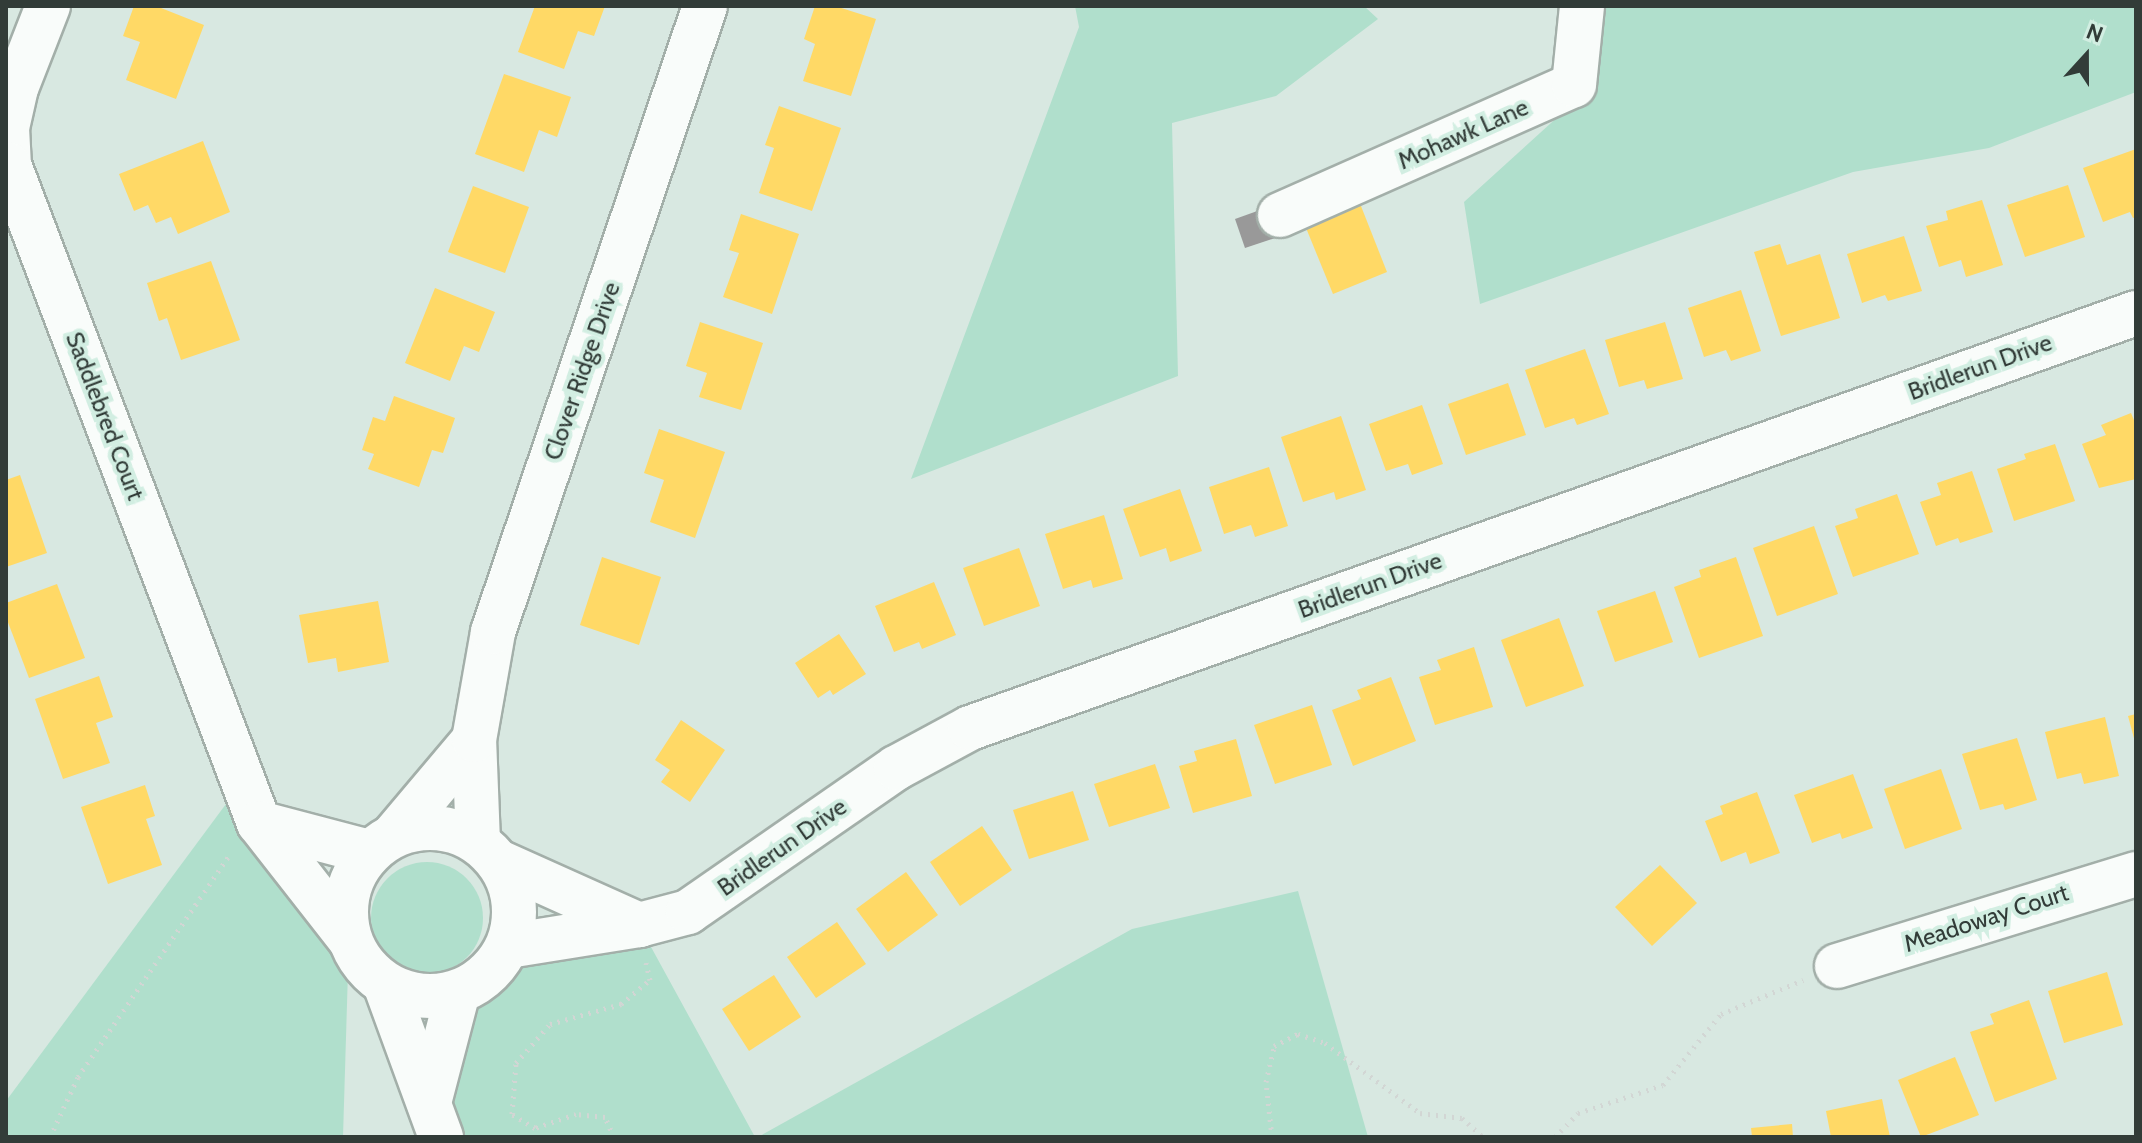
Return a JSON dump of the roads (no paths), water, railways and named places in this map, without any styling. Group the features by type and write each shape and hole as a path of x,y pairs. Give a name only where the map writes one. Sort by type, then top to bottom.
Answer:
{"street":[{"name":"Saddlebred Court","path":"48,6 16,88 7,128 9,165 259,823 349,938"},
{"name":"Clover Ridge Drive","path":"458,992 484,977 508,946 515,917 512,888 488,852 474,740 493,632 705,6"},
{"name":"Mohawk Lane","path":"1280,215 1574,85 1582,6"},
{"name":"Bridlerun Drive","path":"508,946 639,925 688,912 896,768 970,728 2136,313"},
{"path":"435,1120 385,984 364,964 349,938 345,909 351,880 474,740"},
{"path":"259,823 382,844 422,827 451,830 488,852 639,925"},
{"name":"Meadoway Court","path":"1837,966 2136,874"},
{"path":"385,984 429,997 458,992 435,1120"}]}
